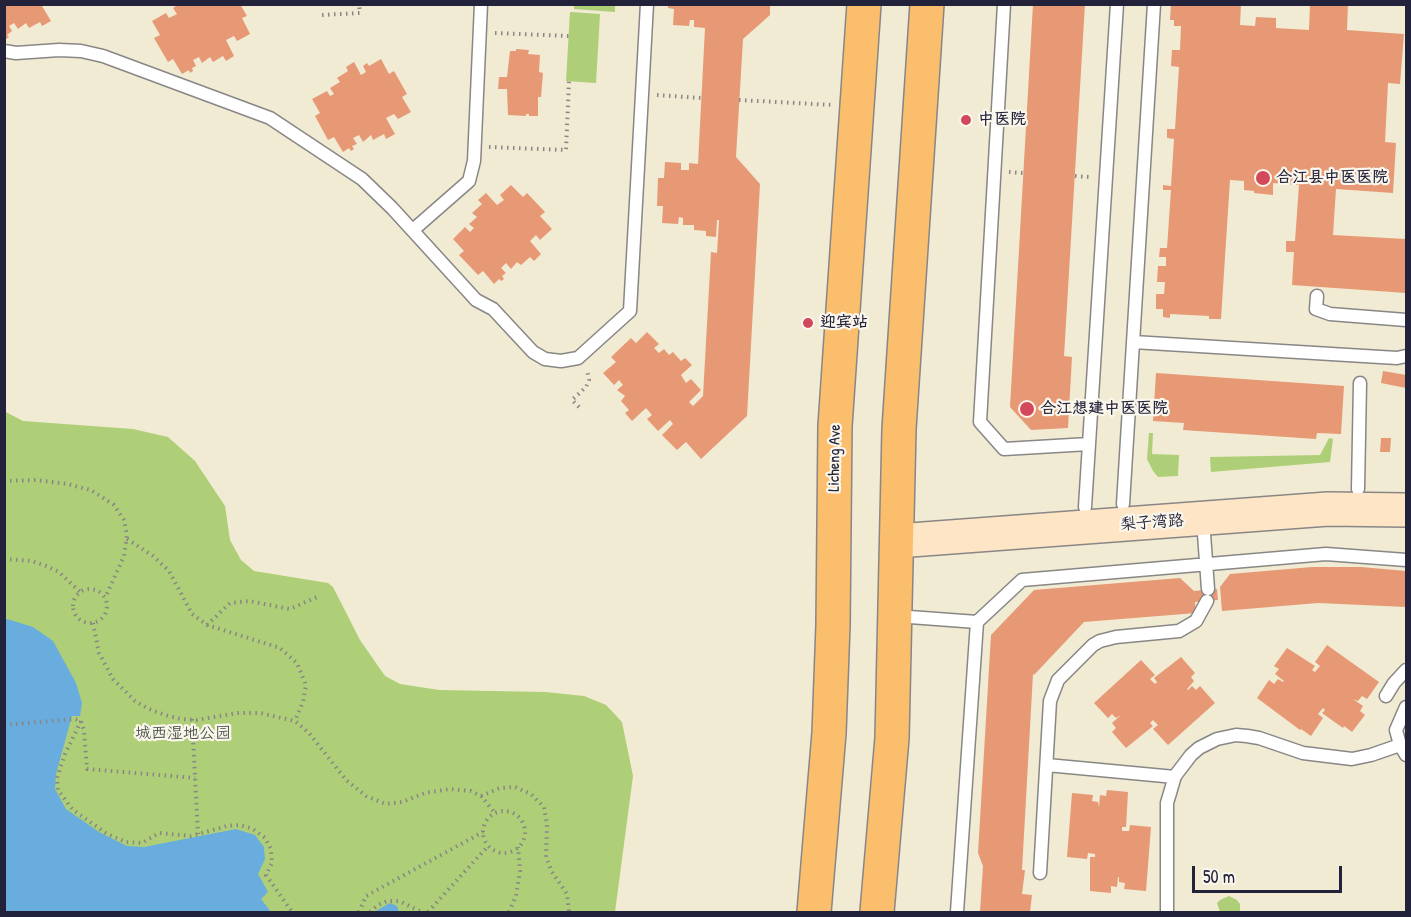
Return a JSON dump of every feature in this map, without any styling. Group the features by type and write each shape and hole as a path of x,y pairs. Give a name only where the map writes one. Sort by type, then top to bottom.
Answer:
{"main road":[{"name":"Licheng Ave","path":"814,912 829,733 835,426 864,4"},
{"path":"877,912 892,738 899,429 927,4"}],"street":[{"name":"梨子湾路","path":"897,530 1123,504 1329,489 1407,491"},
{"name":"梨子湾路","path":"897,530 1203,519 1328,509 1407,510"}],"lane":[{"path":"413,230 469,181 474,161 481,4"},
{"path":"4,51 81,51 103,56 270,118 362,179 413,230 476,300 493,309 533,352 545,359 561,361 578,358 630,311 646,4"},
{"path":"1004,4 980,422 1004,449 1089,444"},
{"path":"1085,507 1117,4"},
{"path":"1123,504 1154,4"},
{"path":"1317,296 1316,309 1330,315 1407,320"},
{"path":"1133,342 1398,358 1407,356"},
{"path":"1358,489 1360,383"},
{"path":"1040,873 1050,701 1054,687 1063,674 1094,645 1107,638 1169,633 1188,627 1202,614 1207,595 1203,519"},
{"path":"957,912 977,622 1022,580 1326,554 1407,560"},
{"path":"896,616 977,622"},
{"path":"1386,696 1394,683 1407,670"},
{"path":"1167,912 1167,802 1174,777 1187,759 1199,748 1217,739 1236,735 1259,738 1292,750 1329,758 1352,759 1403,750 1396,730 1407,707"},
{"path":"1047,765 1174,777"}],"path":[{"path":"322,15 360,13 359,4"},
{"path":"480,32 569,36"},
{"path":"474,146 566,150 569,81"},
{"path":"642,94 701,98"},
{"path":"739,100 857,106"},
{"path":"578,358 588,372 589,380 586,387 572,400 579,408"},
{"path":"4,481 36,480 67,484 91,490 114,505 124,520 127,539 124,556 105,598 107,610 105,616 93,624 82,622 73,611 75,597 87,589 94,590 105,598"},
{"path":"127,539 153,556 169,571 192,614 207,626 280,648 297,663 306,685 303,702 295,721"},
{"path":"4,559 32,561 46,566 59,572 80,592"},
{"path":"207,626 230,603 249,601 290,609 317,597"},
{"path":"93,624 99,653 113,679 123,690 149,709 165,715 192,719 260,712 295,721 309,733 346,780 366,796 386,804 450,789 471,790 482,796 495,813"},
{"path":"4,725 75,719 81,721"},
{"path":"192,719 198,834"},
{"path":"81,721 87,770 195,778"},
{"path":"81,721 65,754 57,778 58,790 72,809 107,834 126,842 142,843 159,833 182,836 227,826 240,825 253,829 265,838 272,849 272,863 266,875 292,912"},
{"path":"482,796 500,788 515,787 531,794 544,807 547,825 546,857 552,872 567,894 569,912"},
{"path":"503,811 518,817 523,824 523,840 511,851 503,853 488,846 483,832 484,824 495,813 503,811"},
{"path":"358,912 366,896 483,832"},
{"path":"428,912 488,846"},
{"path":"509,912 516,896 520,872 518,847"},
{"path":"370,912 378,904 399,901 422,912"}],"green space":[{"path":"574,5 615,5 615,12 574,9"},
{"path":"570,12 600,14 596,83 566,81"},
{"name":"城西湿地公园","path":"4,411 23,421 133,429 168,437 195,461 225,506 230,540 241,560 254,571 328,583 333,587 360,640 385,676 400,684 439,690 545,692 584,696 606,705 622,722 633,776 615,912 5,912"},
{"path":"1149,433 1153,433 1152,454 1179,455 1178,476 1158,477 1153,471 1147,459"},
{"path":"1329,438 1333,439 1330,462 1211,472 1210,457 1320,455"},
{"path":"1229,896 1240,904 1240,912 1220,912 1217,903"}],"water":[{"path":"4,620 33,627 53,641 76,683 82,703 80,716 72,716 56,774 55,789 66,809 99,832 127,846 144,847 236,829 255,835 264,847 265,859 258,874 268,892 261,899 271,912 5,912"},
{"path":"390,903 397,906 399,912 374,912"}],"building":[{"path":"4,4 44,4 42,6 51,21 42,26 40,22 29,28 26,23 18,29 14,23 9,26 12,31 6,39"},
{"path":"179,4 240,4 247,16 242,18 250,34 237,41 234,36 226,40 234,56 226,61 223,56 213,62 210,57 202,63 199,57 193,60 196,66 192,68 193,71 190,73 189,70 182,74 173,59 168,62 154,38 160,35 152,21 166,13 169,18 177,14 173,8"},
{"path":"668,4 770,4 770,15 743,39 736,157 760,184 747,416 701,459 686,442 677,450 662,435 673,424 670,420 658,431 647,419 652,415 646,408 632,421 625,413 629,410 621,401 625,396 617,390 623,385 619,380 614,385 603,373 616,362 611,357 631,338 636,343 647,332 659,344 654,348 659,353 664,349 669,355 673,352 681,361 685,358 692,365 681,375 686,383 691,379 701,390 689,402 693,406 703,396 711,252 717,253 719,220 717,220 716,237 706,236 706,231 694,230 694,225 683,225 683,218 679,217 678,224 662,223 663,206 657,206 658,178 664,178 665,162 681,163 681,170 689,170 689,163 698,164 705,28 694,27 694,20 690,20 689,26 673,25 674,9 668,8"},
{"path":"1033,4 1085,4 1064,356 1072,357 1068,428 1031,430 1010,407"},
{"path":"1171,4 1241,4 1240,25 1255,26 1256,17 1276,18 1276,28 1309,30 1310,4 1348,4 1347,30 1404,34 1400,84 1388,83 1385,142 1396,143 1393,193 1336,189 1333,235 1406,239 1406,293 1292,285 1294,252 1286,252 1286,241 1295,241 1299,185 1273,183 1273,195 1244,190 1244,181 1230,180 1221,319 1209,319 1209,316 1170,314 1170,318 1163,317 1163,309 1156,309 1156,294 1164,294 1165,282 1157,282 1158,266 1166,266 1166,257 1159,257 1160,248 1167,248 1171,190 1163,190 1163,185 1171,186 1174,139 1167,138 1167,129 1175,129 1179,67 1171,66 1172,50 1180,50 1181,26 1174,26 1174,20 1170,20"},
{"path":"516,49 529,50 528,54 540,55 539,72 543,73 541,97 538,97 538,116 508,115 507,89 498,89 499,77 507,77 510,51 516,51"},
{"path":"381,59 389,74 394,71 407,94 402,97 411,112 398,119 394,114 386,118 395,134 386,139 384,134 373,140 371,135 363,142 359,135 353,138 357,144 352,146 354,149 351,151 349,148 343,152 334,137 328,140 315,116 320,113 312,99 327,91 330,96 334,94 330,88 340,82 337,78 348,71 346,67 354,62 361,75 366,72 363,66 367,63 369,66"},
{"path":"511,185 523,197 527,193 545,212 540,216 552,229 540,240 536,235 530,241 541,254 534,261 530,257 521,265 517,262 511,269 506,263 501,268 506,273 502,276 504,279 501,281 499,279 494,284 483,271 478,275 459,255 464,251 453,239 465,227 470,232 474,228 469,224 477,217 472,213 482,204 478,200 486,193 497,205 504,200 500,195"},
{"path":"1383,371 1406,375 1406,388 1381,383"},
{"path":"1156,373 1344,386 1341,434 1317,433 1316,439 1183,430 1184,423 1153,421"},
{"path":"1381,438 1391,438 1390,452 1380,452"},
{"path":"1312,567 1361,567 1406,571 1406,607 1318,603 1222,611 1220,587 1230,574"},
{"path":"1180,578 1194,591 1217,589 1218,600 1195,602 1196,613 1084,622 1033,674 1022,870 1025,870 1022,894 1032,895 1030,912 980,912 983,866 978,853 991,635 1034,590"},
{"path":"1327,645 1379,682 1367,699 1362,696 1358,701 1353,699 1363,706 1360,711 1365,715 1352,732 1322,713 1325,710 1323,708 1318,714 1323,718 1311,736 1257,698 1269,680 1274,684 1278,679 1284,681 1275,674 1279,669 1274,666 1287,648 1315,666 1312,670 1315,672 1320,666 1315,662"},
{"path":"1181,657 1195,673 1191,677 1194,681 1187,689 1192,686 1196,690 1200,686 1215,703 1168,745 1153,729 1158,725 1153,720 1150,723 1153,726 1126,748 1112,732 1116,728 1112,723 1121,715 1116,718 1112,714 1108,718 1094,703 1141,660 1155,675 1150,679 1155,684 1157,682 1154,678"},
{"path":"1107,790 1128,792 1126,827 1122,827 1122,831 1129,831 1130,825 1151,827 1146,891 1124,889 1125,883 1119,882 1118,877 1117,887 1111,886 1111,893 1090,891 1090,857 1095,857 1095,854 1088,853 1087,859 1067,857 1072,793 1093,795 1092,801 1098,802 1099,807 1100,795 1106,796"}],"place":[{"name":"中医院","path":"966,120"},
{"name":"合江县中医医院","path":"1263,178"},
{"name":"迎宾站","path":"808,323"},
{"name":"合江想建中医医院","path":"1027,409"}]}
